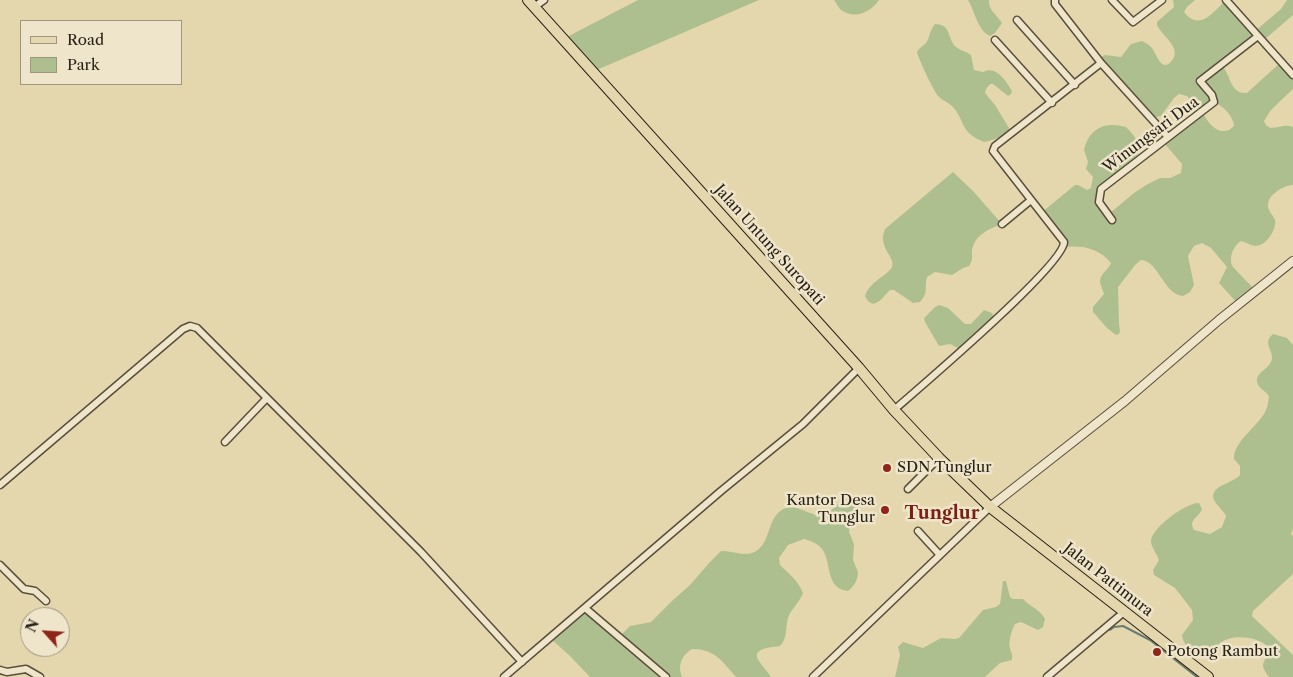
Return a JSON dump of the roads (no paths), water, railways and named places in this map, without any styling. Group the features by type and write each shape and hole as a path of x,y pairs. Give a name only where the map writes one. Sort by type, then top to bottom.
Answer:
{"main road":[{"name":"Jalan Untung Suropati","path":"531,3 859,368 894,410 990,507"},
{"name":"Jalan Pattimura","path":"990,507 1208,677"}],"street":[{"path":"531,3 544,0"},
{"path":"1055,0 1055,4 1102,63 1167,136"},
{"path":"1112,0 1133,22 1162,0"},
{"path":"1226,0 1293,75"},
{"path":"1017,20 1074,85"},
{"name":"Winungsari Dua","path":"1112,220 1099,202 1101,189 1167,136 1214,102 1212,95 1200,81 1258,36"},
{"path":"995,40 1052,103"},
{"path":"894,410 967,348 1061,252 1064,242 993,151 995,146 1102,63"},
{"path":"1002,224 1031,200"},
{"path":"813,677 990,507 1125,400 1293,261"},
{"path":"0,486 183,329 190,326 197,328 420,552 522,662"},
{"path":"504,677 721,491 803,424 859,368"},
{"path":"225,442 266,399"},
{"path":"908,489 940,458"},
{"path":"918,531 939,554"},
{"path":"0,564 24,589 36,590 46,601"},
{"path":"585,608 666,677"},
{"path":"1048,677 1124,612"},
{"path":"0,670 6,672 26,670 40,677"}],"waterway":[{"path":"1110,630 1114,627 1123,626 1150,640 1197,677"}],"place":[{"name":"SDN Tunglur","path":"887,468"},
{"name":"Kantor Desa Tunglur","path":"885,510"},
{"name":"Potong Rambut","path":"1157,652"}],"district":[{"name":"Tunglur","path":"942,514"}]}
